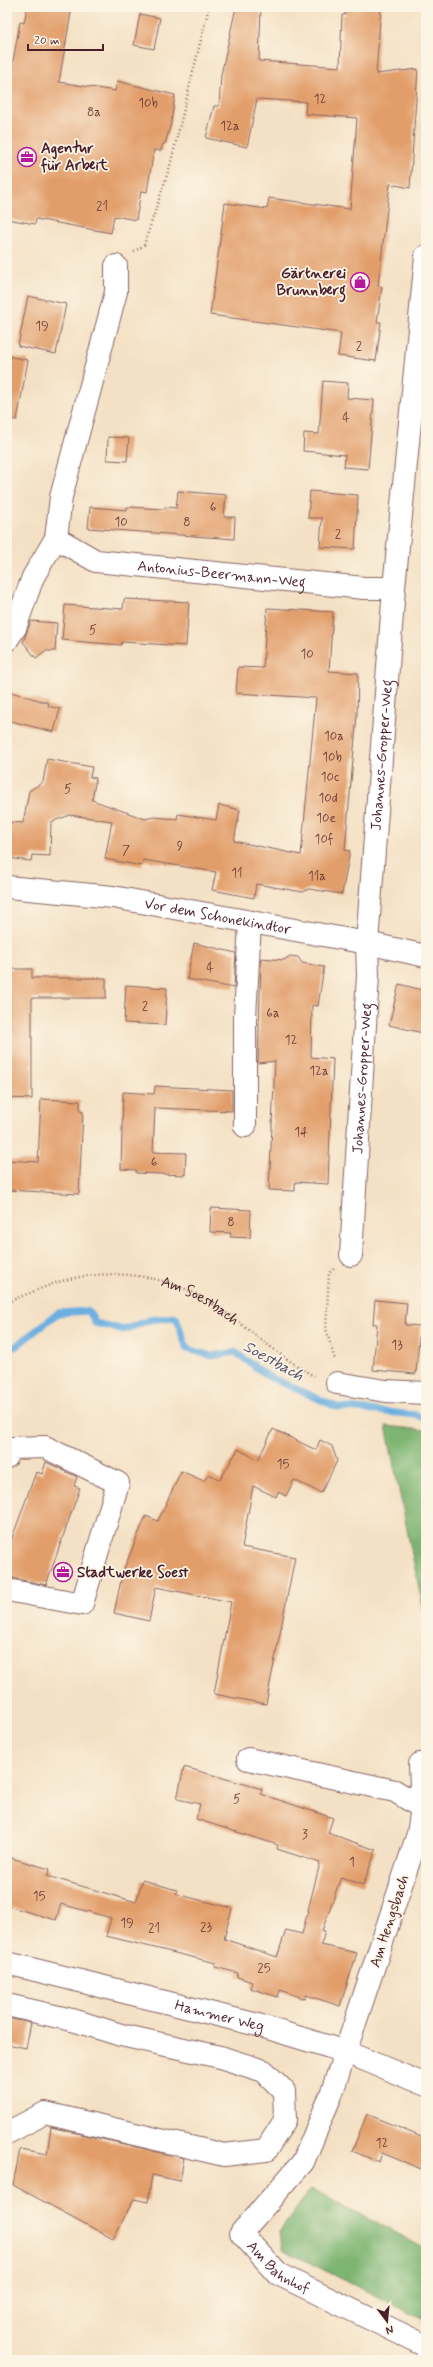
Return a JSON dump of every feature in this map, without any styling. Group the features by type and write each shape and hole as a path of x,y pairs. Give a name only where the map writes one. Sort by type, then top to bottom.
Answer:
{"street":[{"name":"Johannes-Gropper-Weg","path":"351,1255 368,984 367,943 394,588 420,371 426,256"},
{"path":"7,640 15,628 32,577 56,538 61,497 116,292 116,266"},
{"name":"Antonius-Beermann-Weg","path":"56,538 96,561 364,588 394,588"},
{"name":"Vor dem Schonekindtor","path":"7,887 112,897 367,943 426,956"},
{"path":"245,1126 245,1017 250,922"},
{"path":"337,1383 386,1391 426,1393"},
{"path":"7,1457 11,1448 44,1447 118,1483 82,1604 7,1590"},
{"path":"248,1760 395,1791 422,1808"},
{"name":"Am Hengsbach","path":"346,2052 418,1834 422,1808 420,1764"},
{"name":"Hammer Weg","path":"7,1963 258,2026 346,2052 426,2085"},
{"path":"7,2005 76,2021 121,2035 220,2057 264,2071 284,2091 285,2120 266,2150 224,2155 45,2113 7,2133"},
{"name":"Am Bahnhof","path":"346,2052 331,2095 303,2162 241,2233 278,2274 426,2346"}],"path":[{"path":"116,266 144,245 170,166 208,7"},
{"path":"337,1383 336,1363 326,1329 329,1272 351,1255"},
{"name":"Am Soestbach","path":"7,1302 57,1283 106,1274 150,1277 181,1286 210,1302 282,1357 314,1376 337,1383"}],"green space":[{"path":"386,1426 426,1430 426,1623"},
{"path":"311,2189 426,2248 426,2321 282,2249 280,2231"}],"building":[{"path":"27,7 72,7 59,82 115,91 117,81 175,95 171,123 165,144 163,144 161,151 154,150 147,192 141,191 136,220 114,216 111,233 36,219 35,224 7,219 7,95 20,22 24,23"},
{"path":"236,7 261,7 259,61 340,67 342,15 345,15 345,7 381,7 376,74 418,69 410,188 390,184 378,286 382,287 377,322 381,322 376,361 338,356 341,333 210,315 225,203 267,209 269,198 350,209 357,118 305,114 306,102 257,99 247,147 206,138 214,106 219,106 221,75"},
{"path":"140,14 160,18 154,49 134,45"},
{"path":"28,296 66,304 56,354 18,346"},
{"path":"7,356 28,360 17,420 7,419"},
{"path":"323,381 348,383 347,398 374,400 368,469 344,467 345,455 303,451 304,433 319,434"},
{"path":"108,437 129,438 127,461 107,460"},
{"path":"178,491 226,495 224,517 235,517 234,539 88,528 90,507 127,510 127,507 165,509 165,507 176,508"},
{"path":"310,491 358,495 355,549 320,547 322,518 308,518"},
{"path":"124,599 189,602 186,646 122,642 121,645 62,640 65,605 123,609"},
{"path":"267,608 333,612 329,671 358,673 357,715 345,850 350,851 342,894 309,889 303,892 256,884 254,898 212,890 216,872 143,860 142,866 105,859 112,821 70,815 51,822 50,856 32,855 31,861 7,858 7,822 23,823 29,791 43,782 47,759 92,767 90,777 96,778 92,800 145,819 154,817 177,819 178,814 216,820 219,805 240,810 234,841 301,855 316,698 236,693 238,667 263,668"},
{"path":"31,621 57,623 55,651 45,651 36,658 23,642"},
{"path":"7,691 49,703 48,706 60,709 54,732 7,720"},
{"path":"194,943 236,953 234,988 187,979"},
{"path":"290,956 298,957 302,963 324,967 318,1006 312,1005 311,1057 333,1059 328,1184 295,1182 295,1191 269,1190 275,1061 258,1063 261,958 284,960"},
{"path":"7,969 32,969 32,978 106,978 106,998 32,998 32,1099 7,1098"},
{"path":"399,984 426,991 426,1021 423,1033 389,1025"},
{"path":"126,985 167,988 165,1025 124,1023"},
{"path":"155,1086 232,1090 232,1111 155,1108 153,1152 186,1153 185,1175 136,1173 136,1170 121,1169 123,1092 154,1094"},
{"path":"41,1099 80,1101 80,1111 83,1112 79,1194 7,1190 7,1160 38,1162"},
{"path":"211,1208 251,1210 250,1238 230,1237 231,1233 210,1232"},
{"path":"375,1300 407,1303 405,1325 420,1326 416,1374 373,1370 377,1324 373,1324"},
{"path":"273,1429 316,1450 320,1440 332,1446 337,1461 321,1493 294,1480 286,1496 278,1492 276,1497 253,1486 242,1547 295,1557 266,1704 214,1694 231,1602 156,1587 149,1621 114,1613 123,1571 146,1516 158,1521 181,1471 204,1481 209,1474 220,1480 238,1449 258,1460"},
{"path":"46,1462 77,1477 74,1486 80,1488 46,1585 7,1577 7,1552 36,1472 42,1474"},
{"path":"184,1767 262,1789 261,1794 333,1818 328,1833 376,1850 363,1885 341,1877 322,1931 325,1931 321,1945 357,1953 340,2006 306,1995 305,1999 280,1990 278,1997 250,1988 252,1982 237,1977 238,1973 215,1967 216,1963 106,1936 111,1918 61,1904 56,1920 7,1906 7,1857 50,1869 47,1876 136,1902 142,1880 177,1890 176,1894 232,1908 224,1939 277,1957 286,1930 302,1934 320,1863 277,1849 278,1845 196,1819 200,1804 177,1799"},
{"path":"7,2018 31,2023 26,2048 7,2044"},
{"path":"367,2114 426,2139 426,2171 382,2153 379,2162 352,2151"},
{"path":"51,2127 184,2158 180,2181 152,2175 148,2202 134,2199 113,2239 13,2185 20,2149 47,2154"}],"waterway":[{"name":"Soestbach","path":"7,1344 15,1347 58,1313 89,1311 95,1323 124,1330 149,1320 176,1317 187,1349 212,1356 235,1352 269,1377 337,1407 416,1415 426,1419"}],"place":[{"name":"Agentur für Arbeit","path":"27,157"},
{"name":"Gärtnerei Brunnberg","path":"360,282"},
{"name":"Stadtwerke Soest","path":"63,1572"}]}
